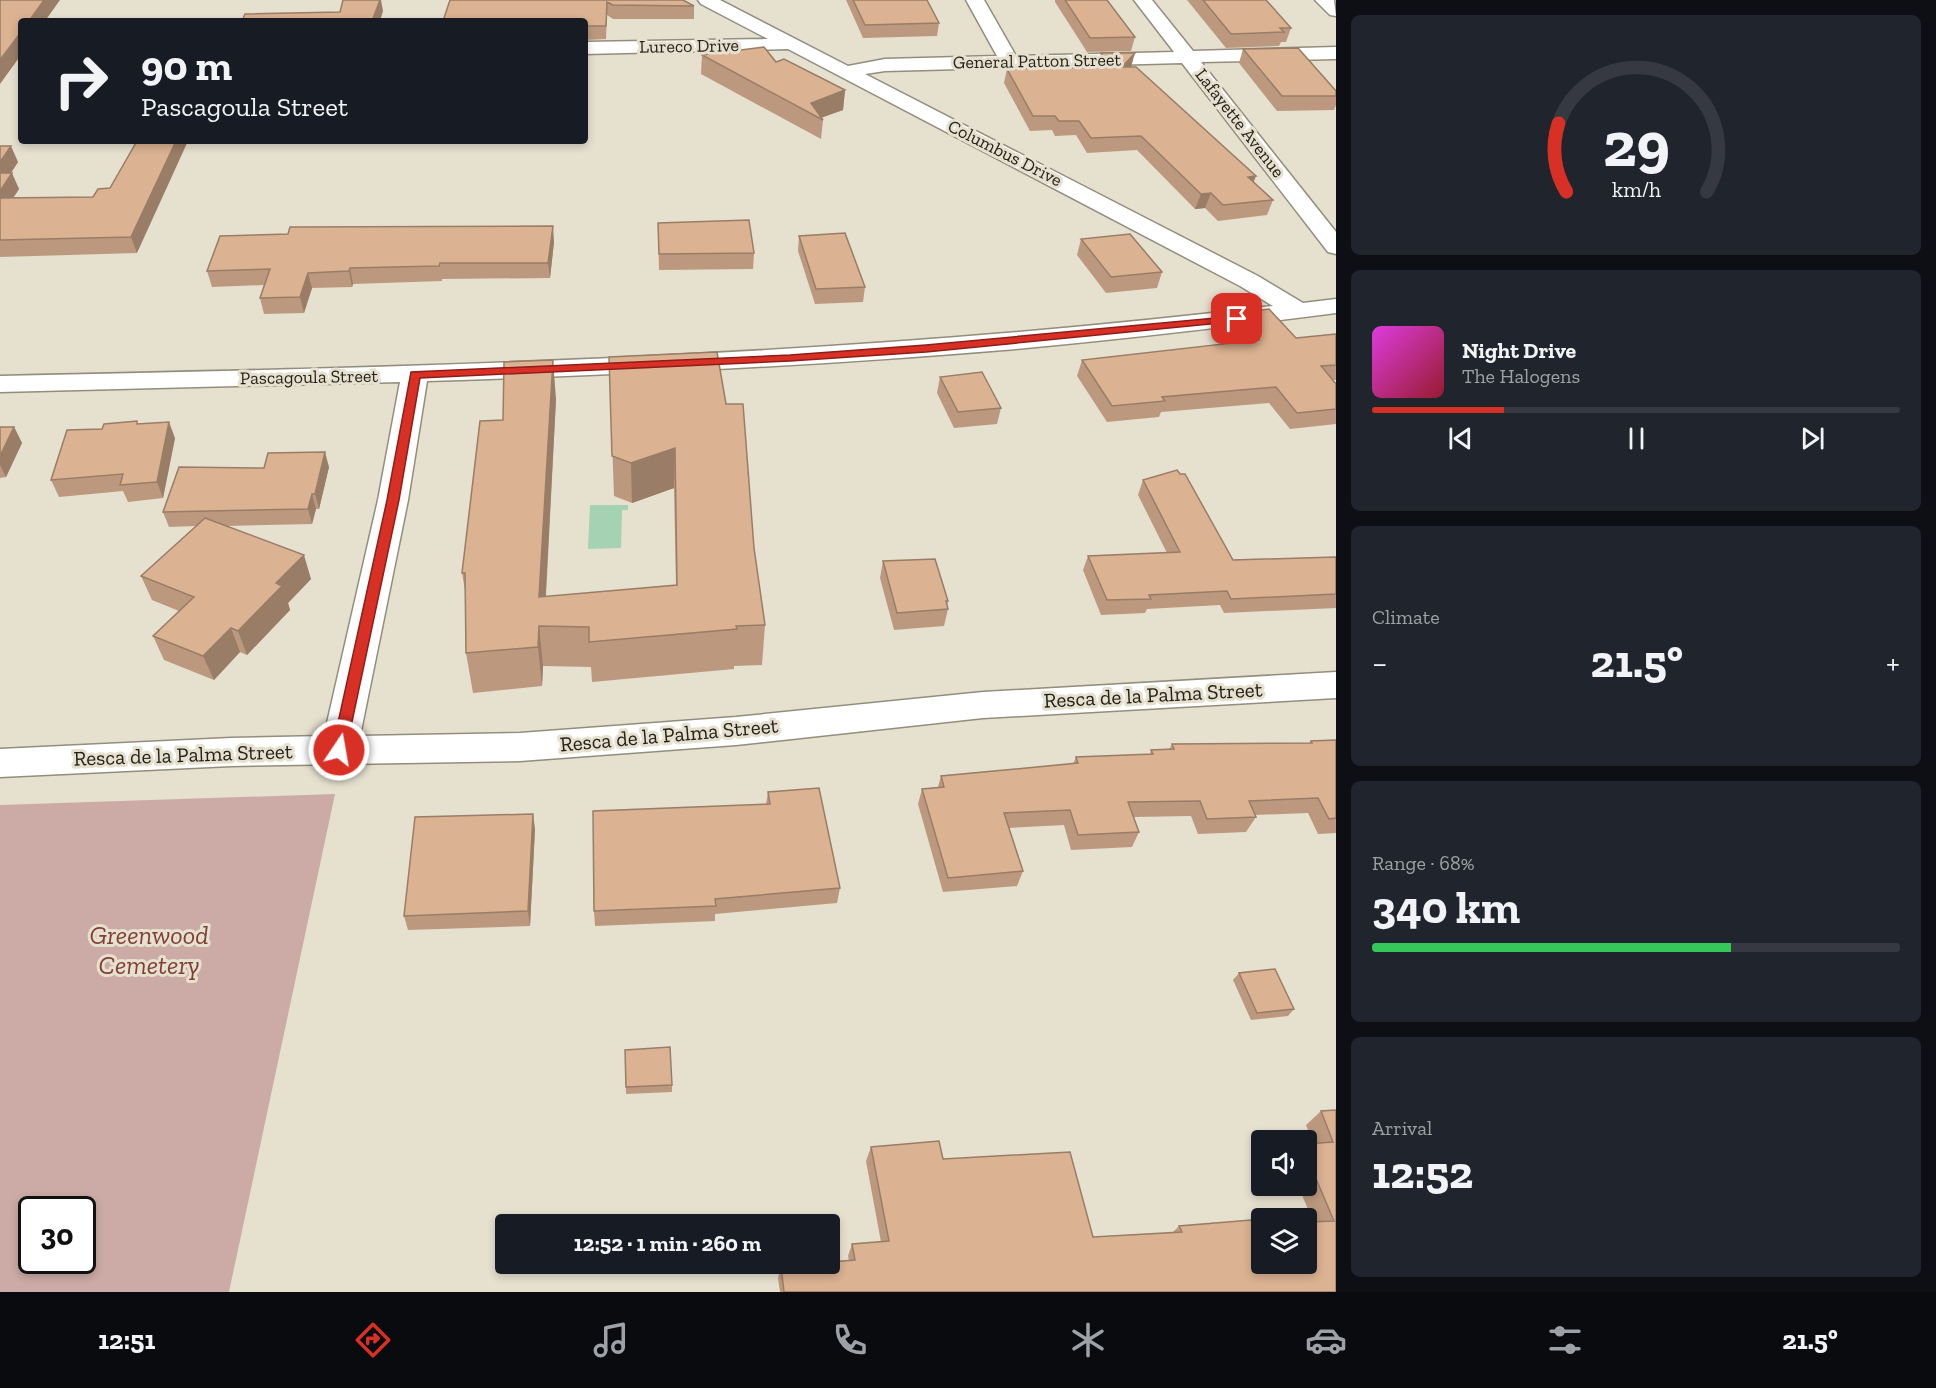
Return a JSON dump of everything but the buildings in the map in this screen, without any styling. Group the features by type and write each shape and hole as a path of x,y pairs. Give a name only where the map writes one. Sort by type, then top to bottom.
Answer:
{"street":[{"name":"Columbus Drive","path":"707,0 1249,281 1319,309"},
{"path":"975,0 1010,62"},
{"name":"Lafayette Avenue","path":"1143,0 1336,247"},
{"path":"1324,0 1336,12"},
{"name":"Lureco Drive","path":"588,48 792,44"},
{"name":"General Patton Street","path":"846,72 885,65 1336,53"},
{"path":"1319,309 1336,331"},
{"name":"Pascagoula Street","path":"0,384 415,375 790,358 1195,324 1319,309"},
{"path":"339,750 393,500 415,375"},
{"name":"Resca de la Palma Street","path":"0,763 231,752 520,747 736,731 983,705 1336,685"}],"green space":[{"name":"Greenwood Cemetery","path":"335,794 229,1292 0,1292 0,805"}],"shaded area":[{"path":"590,505 628,505 628,510 622,510 621,548 588,549"}],"route":[{"path":"339,750 393,500 415,375 790,358 926,348 1237,319"}]}
